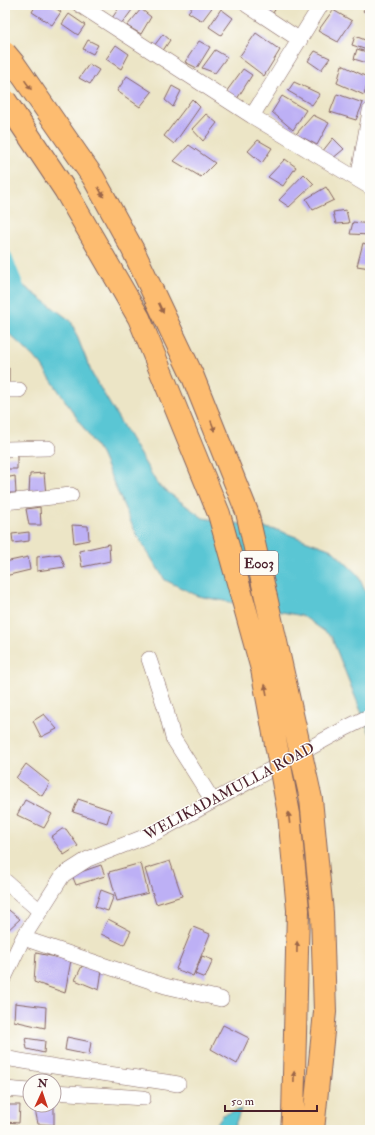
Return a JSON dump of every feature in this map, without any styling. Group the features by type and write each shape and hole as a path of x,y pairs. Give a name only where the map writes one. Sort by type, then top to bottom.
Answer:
{"highway":[{"name":"E003","path":"5,53 93,177 134,250 194,377 247,512 311,799 322,913 325,1012 313,1130"},
{"name":"E003","path":"5,100 65,190 139,318 221,521 262,668 289,814 298,910 292,1130"}],"street":[{"path":"80,5 252,116 364,183 370,111"},
{"path":"247,5 300,40"},
{"path":"252,116 321,5"},
{"path":"5,449 48,448"},
{"path":"5,502 71,495"},
{"path":"149,659 166,710 173,738 212,801"},
{"name":"WELIKADAMULLA ROAD","path":"5,976 15,944 40,911 64,875 88,859 157,832 370,716"},
{"path":"5,881 40,911"},
{"path":"15,944 165,986 220,999"},
{"path":"5,1058 50,1066 178,1084"},
{"path":"5,1089 22,1090"},
{"path":"62,1093 143,1098"}],"water":[{"path":"5,272 71,321 92,374 158,485 203,518 277,530 332,550 358,575 370,602 370,734 331,636 303,616 198,596 165,580 136,534 101,454 40,363 5,330"},
{"path":"241,1109 233,1130 212,1130 223,1115"}],"building":[{"path":"36,5 51,5 61,12 52,25 32,12"},
{"path":"121,5 124,5 132,10 121,25 112,18"},
{"path":"194,5 214,5 202,21 188,12"},
{"path":"266,5 278,5 271,16 264,9"},
{"path":"367,5 370,5 370,14 363,11"},
{"path":"141,9 151,17 141,34 127,26"},
{"path":"221,9 233,18 221,35 209,27"},
{"path":"333,10 352,21 338,42 318,31"},
{"path":"69,14 85,25 78,35 62,24"},
{"path":"256,33 280,50 264,76 239,57"},
{"path":"163,34 170,40 162,52 154,46"},
{"path":"355,36 370,42 370,51 352,45"},
{"path":"88,40 98,45 93,54 83,49"},
{"path":"199,41 210,47 197,68 185,62"},
{"path":"116,45 129,54 121,69 106,59"},
{"path":"357,49 370,53 367,63 354,59"},
{"path":"215,50 227,57 215,73 202,68"},
{"path":"315,51 330,58 321,70 308,61"},
{"path":"89,64 99,70 90,84 79,78"},
{"path":"342,65 369,78 364,95 337,83"},
{"path":"243,69 252,75 237,99 226,92"},
{"path":"127,76 152,92 140,107 117,91"},
{"path":"294,82 320,94 312,105 288,91"},
{"path":"172,86 181,91 173,107 165,100"},
{"path":"337,94 363,103 356,120 330,112"},
{"path":"282,96 306,110 293,130 272,112"},
{"path":"192,99 200,107 174,144 164,136"},
{"path":"206,114 217,123 203,141 192,129"},
{"path":"313,115 329,123 317,145 296,134"},
{"path":"333,138 344,149 332,159 322,152"},
{"path":"258,140 272,148 262,163 248,151"},
{"path":"189,145 215,163 201,177 174,161"},
{"path":"285,159 296,167 283,186 268,177"},
{"path":"304,174 314,184 289,207 279,200"},
{"path":"326,187 334,200 313,210 306,199"},
{"path":"346,210 349,223 336,224 333,212"},
{"path":"353,222 370,224 370,235 350,234"},
{"path":"363,243 370,246 370,268 357,266"},
{"path":"9,368 9,383 5,383 5,369"},
{"path":"17,456 17,469 5,469 5,457"},
{"path":"44,473 46,495 29,494 30,474"},
{"path":"15,476 16,493 5,493 5,478"},
{"path":"40,507 41,525 29,525 26,509"},
{"path":"72,525 88,526 89,540 74,543"},
{"path":"29,532 29,541 13,543 12,534"},
{"path":"109,544 110,561 82,567 79,551"},
{"path":"60,554 65,567 37,571 37,557"},
{"path":"28,557 30,570 5,576 5,562"},
{"path":"44,714 57,729 41,737 33,721"},
{"path":"26,764 50,783 42,796 16,778"},
{"path":"78,799 111,810 107,823 73,812"},
{"path":"25,800 52,814 44,828 17,815"},
{"path":"62,829 66,829 78,846 64,855 51,837"},
{"path":"170,861 182,896 156,904 145,869"},
{"path":"141,863 148,893 117,901 109,872"},
{"path":"101,865 105,876 76,885 72,875"},
{"path":"101,890 114,895 108,911 95,907"},
{"path":"5,907 20,919 7,931 5,929"},
{"path":"108,919 131,931 124,945 101,934"},
{"path":"193,927 210,934 193,976 176,969"},
{"path":"36,953 71,960 65,993 34,982"},
{"path":"202,956 213,960 205,978 195,974"},
{"path":"82,966 102,970 99,990 75,980"},
{"path":"15,1003 46,1007 45,1028 14,1021"},
{"path":"223,1025 249,1038 237,1064 211,1049"},
{"path":"67,1037 91,1042 89,1055 65,1050"},
{"path":"25,1038 45,1041 44,1053 27,1049"},
{"path":"5,1105 20,1105 19,1123 5,1122"},
{"path":"36,1113 54,1113 54,1125 38,1124"}],"waterway":[{"path":"5,256 20,293"}]}
